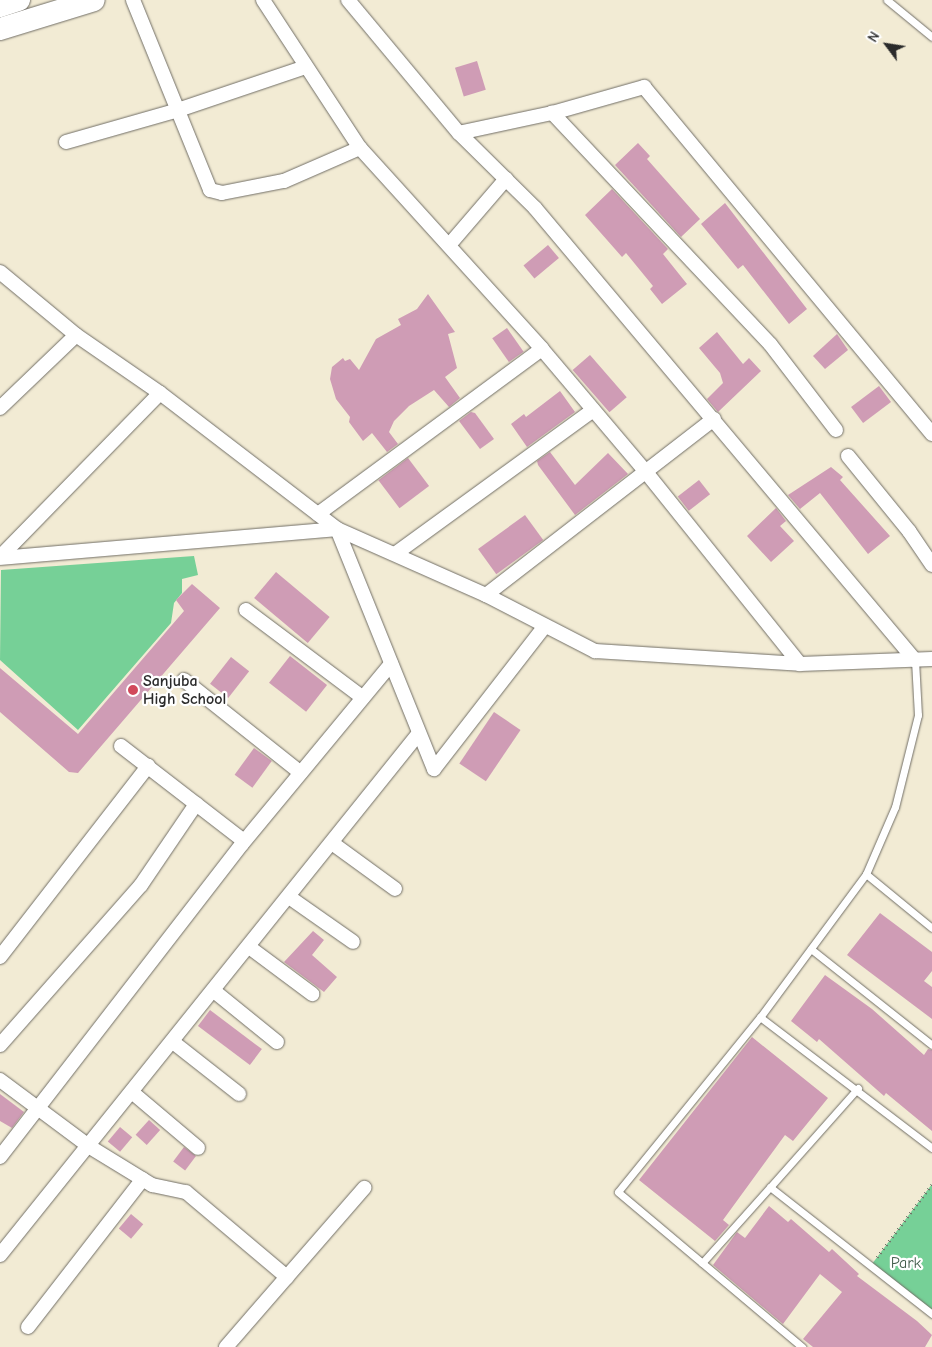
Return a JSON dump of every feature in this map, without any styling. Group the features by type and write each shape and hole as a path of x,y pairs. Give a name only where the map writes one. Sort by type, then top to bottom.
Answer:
{"highway":[{"path":"0,6 18,0"},
{"path":"0,29 94,0"}],"street":[{"path":"132,0 210,190 222,193 284,181 360,148"},
{"path":"263,0 360,148 450,244 542,349 646,472 800,664"},
{"path":"348,0 459,133 535,208 915,660"},
{"path":"66,142 178,110 306,67"},
{"path":"459,133 552,113 644,87 932,434"},
{"path":"552,113 770,344 836,430"},
{"path":"450,244 506,179"},
{"path":"0,272 76,335 160,394 336,529 486,595 595,651 800,664 932,659"},
{"path":"0,408 76,335"},
{"path":"318,514 542,349"},
{"path":"0,557 160,394"},
{"path":"395,554 593,410"},
{"path":"486,595 714,420"},
{"path":"848,456 909,531 932,565"},
{"path":"0,557 336,529"},
{"path":"336,529 434,769 546,626"},
{"path":"246,610 363,698"},
{"path":"0,1157 39,1111 244,841 391,664"},
{"path":"184,680 301,773"},
{"path":"0,1255 90,1147 419,733"},
{"path":"121,746 244,841"},
{"path":"0,957 148,766"},
{"path":"0,1045 141,885 196,804"},
{"path":"332,843 395,889"},
{"path":"289,897 353,942"},
{"path":"249,947 312,994"},
{"path":"214,991 277,1042"},
{"path":"173,1042 239,1094"},
{"path":"0,1080 39,1111 90,1147 152,1185 186,1192 286,1277"},
{"path":"133,1092 198,1148"},
{"path":"28,1327 143,1179"},
{"path":"226,1347 364,1188"}],"lane":[{"path":"887,0 932,37"},
{"path":"802,1347 618,1192 760,1016 866,874 895,807 918,715 915,660"},
{"path":"866,874 932,928"},
{"path":"810,949 932,1045"},
{"path":"760,1016 858,1088 932,1148"},
{"path":"702,1263 858,1088"},
{"path":"770,1187 932,1314"}],"path":[{"path":"876,1258 932,1184"}],"green space":[{"path":"194,556 198,575 182,579 182,593 174,603 171,623 78,730 0,660 1,570"},
{"name":"Park","path":"932,1184 932,1316 869,1268"}],"building":[{"path":"477,61 486,90 464,96 455,68"},
{"path":"638,143 650,156 647,159 700,219 681,237 615,165"},
{"path":"612,189 668,249 663,254 687,284 662,304 650,289 653,286 626,253 622,257 585,215"},
{"path":"725,203 807,309 789,324 743,265 738,269 701,224"},
{"path":"548,245 559,258 534,279 523,266"},
{"path":"428,294 455,332 448,334 457,368 445,377 460,398 449,407 434,390 409,406 394,421 389,432 398,444 387,452 372,433 363,441 349,422 350,417 336,399 330,379 332,367 343,358 345,361 350,359 359,370 376,339 401,325 398,319 417,309"},
{"path":"507,328 524,352 509,362 492,338"},
{"path":"717,332 743,364 749,358 761,371 718,412 707,399 723,383 720,373 699,348"},
{"path":"837,334 848,350 825,369 813,356"},
{"path":"590,355 627,397 609,412 573,370"},
{"path":"879,386 891,402 863,423 851,407"},
{"path":"560,391 575,412 527,447 511,424 524,414 526,417"},
{"path":"471,412 475,413 494,439 480,449 459,421"},
{"path":"550,452 575,485 608,453 628,474 575,515 538,465 537,461"},
{"path":"408,458 429,486 400,508 378,480"},
{"path":"831,467 843,477 840,480 890,536 868,554 820,493 800,509 788,495"},
{"path":"699,480 710,494 689,511 678,497"},
{"path":"776,508 786,521 780,526 794,541 771,562 747,536"},
{"path":"525,515 543,540 496,574 478,549"},
{"path":"276,572 330,617 308,643 254,598"},
{"name":"Sanjuba High School","path":"192,584 220,608 78,773 69,772 0,712 0,668 78,734 184,611 176,600"},
{"path":"290,656 327,685 306,712 269,683"},
{"path":"231,657 249,671 228,698 210,684"},
{"path":"494,712 521,730 486,781 459,763"},
{"path":"254,748 272,761 252,788 235,775"},
{"path":"880,913 932,952 932,971 924,981 932,987 932,1019 847,955"},
{"path":"313,931 324,940 312,955 337,977 324,992 284,962"},
{"path":"825,975 872,1009 924,1055 928,1049 932,1050 932,1131 886,1093 884,1096 819,1039 817,1042 791,1021"},
{"path":"210,1010 262,1049 250,1065 198,1026"},
{"path":"752,1037 828,1098 793,1141 785,1135 723,1220 729,1225 715,1241 639,1180"},
{"path":"0,1094 24,1112 12,1128 0,1121"},
{"path":"149,1120 160,1130 147,1145 136,1135"},
{"path":"120,1127 132,1137 120,1152 108,1142"},
{"path":"184,1147 196,1156 185,1170 173,1161"},
{"path":"769,1206 788,1222 791,1219 829,1252 832,1249 859,1274 857,1276 917,1321 932,1335 925,1347 813,1347 803,1339 842,1292 820,1274 783,1324 713,1265 737,1232 745,1238"},
{"path":"131,1214 143,1224 131,1239 119,1229"}],"place":[{"name":"Sanjuba High School","path":"133,690"}]}
